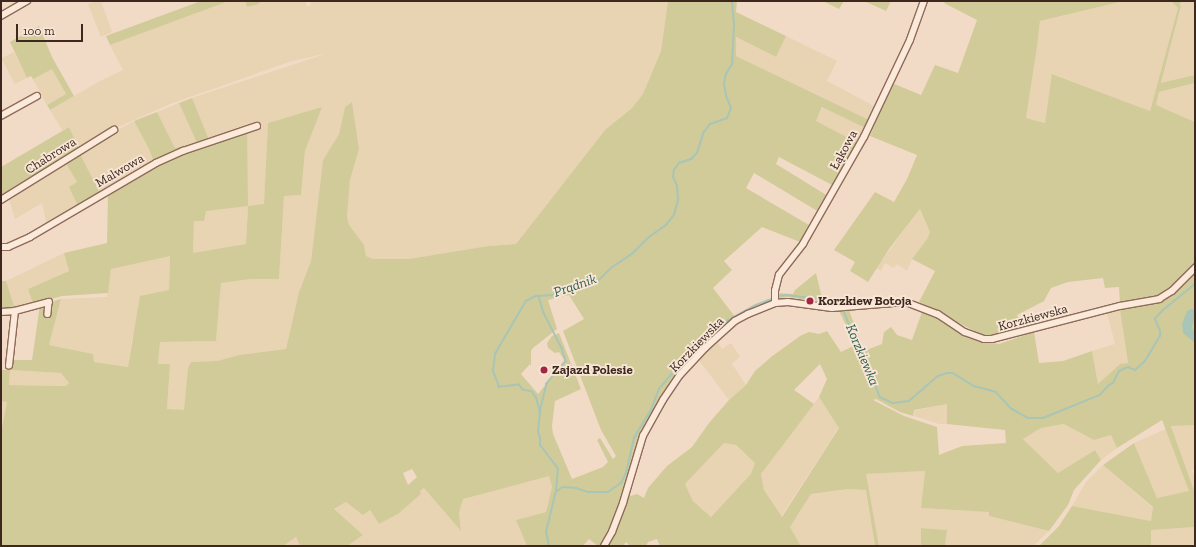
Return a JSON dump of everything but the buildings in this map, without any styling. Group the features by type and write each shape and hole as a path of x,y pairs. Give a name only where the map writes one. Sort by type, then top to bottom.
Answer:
{"street":[{"path":"1,16 27,1"},
{"name":"Łąkowa","path":"775,304 775,291 780,275 804,244 864,137 910,40 924,1"},
{"path":"1,116 37,96"},
{"name":"Malwowa","path":"1,247 8,248 30,237 156,163 183,150 257,126"},
{"name":"Chabrowa","path":"1,200 114,130"},
{"name":"Korzkiewska","path":"604,546 612,532 623,502 642,436 663,400 680,375 705,348 735,321 748,314 775,304 797,302 832,308 906,302 938,314 971,334 984,339 992,339 1120,306 1159,299 1172,291 1195,268"},
{"path":"1,312 15,311 49,302 48,314"},
{"path":"9,366 15,311"}],"shaded area":[{"path":"101,1 112,32 101,37 88,4"},
{"path":"201,1 229,1 110,45 106,36"},
{"path":"229,1 245,1 247,7 260,1 305,1 307,6 311,5 310,1 668,1 661,51 643,94 632,108 605,130 516,244 488,246 409,259 372,259 366,256 364,245 349,225 347,217 350,180 359,149 352,102 345,107 339,134 323,160 311,261 299,292 286,349 239,355 217,361 191,362 188,368 184,411 167,409 170,365 158,364 160,342 216,341 221,283 251,279 279,278 284,196 301,195 305,151 321,108 268,123 264,205 248,206 246,244 193,254 194,221 208,140 192,98 328,53 289,62 170,104 116,128 79,149 69,127 62,130 50,110 100,81 123,70 110,45"},
{"path":"245,1 260,1 259,4 247,7"},
{"path":"668,1 737,1 736,12 786,36 776,57 736,37 736,56 869,120 865,128 822,107 816,121 858,143 834,186 779,157 776,164 828,196 819,212 754,173 746,188 809,225 800,242 762,227 724,261 732,270 713,288 736,318 715,333 694,352 674,376 643,428 611,530 602,546 598,546 589,539 583,546 527,546 516,520 546,512 552,487 549,476 463,499 459,513 461,531 424,488 420,491 421,494 398,514 379,524 370,510 363,515 346,502 334,509 363,535 347,546 300,546 296,537 283,546 1,546 1,432 7,402 1,401 1,370 10,370 12,360 32,360 40,305 61,299 49,345 93,354 94,362 128,367 140,296 169,290 170,256 111,269 108,293 62,296 33,304 28,289 69,271 64,253 107,243 108,194 106,189 154,162 149,149 134,121 157,112 175,148 197,143 179,103 192,98 209,140 247,128 248,206 264,204 268,123 322,107 305,151 301,195 284,196 279,279 251,279 221,283 216,341 160,342 158,364 170,364 167,409 184,410 188,368 191,362 217,361 239,355 286,349 299,292 311,261 323,160 339,134 345,107 352,102 359,149 350,180 347,217 349,225 364,245 366,256 373,259 409,259 488,246 516,244 605,130 632,108 643,94 661,51","holes":["248,206 246,244 193,253 194,221 204,221 206,211","569,295 584,319 563,331 601,430 616,456 613,459 600,438 597,440 608,462 603,467 572,479 553,434 552,426 555,401 581,389 559,333 552,336 547,343 548,348 555,353 559,352 565,361 538,394 521,374 530,364 531,366 531,351 533,348 557,329 548,300","10,370 61,373 69,383 66,386 9,385","412,469 417,477 408,485 403,473"]},
{"path":"823,1 844,1 839,9"},
{"path":"864,1 891,1 886,11"},
{"path":"946,1 1124,1 1040,21 1026,118 1045,123 1052,74 1150,111 1178,8 1171,1 1181,1 1161,83 1195,75 1195,83 1159,92 1156,105 1195,122 1195,264 1169,289 1151,298 1120,303 1119,287 1105,288 1103,278 1068,282 1051,288 1044,301 1017,315 1022,328 997,335 982,335 919,302 935,271 912,259 927,239 930,232 920,209 889,249 868,282 850,271 855,262 834,250 875,192 894,202 907,179 917,155 870,136 892,83 921,95 935,65 958,73 977,20 944,3"},
{"path":"1124,1 1171,1 1178,8 1150,111 1053,74 1045,123 1026,118 1040,21"},
{"path":"1181,1 1195,1 1195,75 1161,84 1181,7"},
{"path":"39,26 52,57 74,96 50,110 47,105 66,94 52,69 33,79 31,76 27,78 10,42"},
{"path":"786,36 837,61 827,81 874,106 869,120 736,56 736,37 776,57"},
{"path":"14,52 27,78 15,84 2,58"},
{"path":"52,68 66,94 47,105 33,78"},
{"path":"1195,83 1195,122 1156,105 1159,92"},
{"path":"179,103 197,143 175,148 157,112"},
{"path":"823,107 865,128 858,143 816,121"},
{"path":"134,121 149,149 154,162 100,193 79,152"},
{"path":"69,127 79,149 1,199 1,167"},
{"path":"79,152 100,193 78,206 69,187 77,182 64,160"},
{"path":"64,160 77,182 69,187 78,206 47,225 42,203 15,219 9,199"},
{"path":"920,209 930,232 927,239 912,259 907,271 897,264 894,268 885,263 881,271 876,268"},
{"path":"64,253 69,271 28,289 33,304 15,309 6,281"},
{"path":"170,255 169,290 132,339 128,367 94,362 93,354 49,345 61,299 107,297 111,269"},
{"path":"1195,272 1195,429 1194,425 1171,426 1195,493 1195,527 1151,530 1151,546 1039,546 1059,526 1072,506 1151,521 1153,507 1103,465 1134,443 1157,498 1189,491 1162,420 1117,448 1111,435 1094,440 1064,424 1041,428 1023,439 1058,473 1095,450 1101,460 1074,490 1068,505 1049,531 989,516 989,512 921,508 925,471 866,474 879,546 875,546 866,490 848,489 811,494 790,527 801,546 660,546 657,539 648,542 646,546 630,546 626,542 623,546 608,546 614,534 627,497 637,494 644,498 648,488 667,466 692,447 709,423 729,400 746,385 755,371 771,357 800,336 809,332 819,334 827,331 841,352 853,346 846,325 839,311 849,310 864,351 882,344 884,332 891,327 897,335 912,340 923,309 969,337 984,342 999,344 1034,332 1039,363 1063,361 1092,351 1098,384 1120,364 1128,363 1120,310 1162,299 1175,292","holes":["820,364 827,379 819,397 839,428 782,517 764,490 761,474 814,404 794,390","876,399 900,412 913,416 914,410 947,404 947,424 1005,430 1006,443 962,446 939,455 937,427 904,416 873,400","724,443 736,445 755,463 751,474 711,517 693,501 685,484"]},
{"path":"816,273 822,298 842,299 844,304 834,305 788,297 778,298 777,293 793,294 795,290"},
{"path":"1,281 6,281 15,309 1,309"},
{"path":"1191,309 1195,310 1195,319 1192,326 1193,330 1195,331 1195,343 1183,333 1182,324 1187,311"},
{"path":"1120,310 1128,364 1120,364 1098,384 1092,351 1115,344 1107,313"},
{"path":"716,340 722,349 731,343 740,357 732,364 746,385 729,400 698,359"},
{"path":"10,370 61,373 69,383 66,386 9,385"},
{"path":"819,397 839,427 781,517 764,490 761,474"},
{"path":"1,401 7,401 1,432"},
{"path":"947,403 947,424 939,424 914,416 914,411"},
{"path":"1065,424 1094,440 1111,435 1117,448 1101,460 1095,450 1058,473 1023,439 1041,428"},
{"path":"1171,425 1194,425 1195,468 1192,470 1195,479 1195,493"},
{"path":"1166,429 1190,491 1157,498 1134,443"},
{"path":"724,443 736,445 755,463 751,475 711,517 693,501 685,484"},
{"path":"1103,465 1153,508 1151,521 1072,506 1086,482"},
{"path":"925,471 921,508 990,512 989,516 1049,531 1033,546 945,546 947,530 922,528 921,546 879,546 865,474"},
{"path":"549,475 552,487 546,512 516,520 527,546 347,546 363,535 334,510 346,502 363,514 370,510 379,524 398,514 421,494 420,491 424,488 461,531 459,513 463,499"},
{"path":"848,489 866,490 875,546 801,546 790,527 811,494"},
{"path":"1195,527 1195,546 1151,546 1151,530"},
{"path":"921,528 947,530 945,546 921,546"},
{"path":"296,537 300,546 283,546"}],"waterway":[{"name":"Prądnik","path":"549,546 546,532 556,491 558,469 540,445 538,432 540,412 536,398 532,392 523,390 519,385 499,387 493,371 495,354 526,301 536,296 553,295 598,281 611,268 632,254 649,237 666,225 674,215 678,200 677,186 673,177 674,170 679,163 691,159 697,153 704,132 710,124 727,118 731,108 726,96 724,84 726,74 732,64 734,25 732,1"},
{"name":"Korzkiewka","path":"844,311 858,348 867,361 880,397 893,403 909,401 938,376 953,373 974,386 996,392 1012,409 1028,418 1043,418 1100,395 1113,383 1119,371 1128,367 1135,370 1145,361 1160,336 1160,331 1155,319 1162,311 1195,284"},
{"name":"Korzkiewka","path":"778,296 787,295 837,301 841,305"},
{"path":"539,296 544,313 562,348 566,361 547,384 540,412"},
{"name":"Korzkiewka","path":"557,491 563,487 576,488 588,492 608,492 621,483 626,473 634,438 651,410 659,389 694,348 727,321 756,305 772,299"}],"place":[{"name":"Korzkiew Botoja","path":"810,301"},
{"name":"Zajazd Polesie","path":"544,370"}]}
